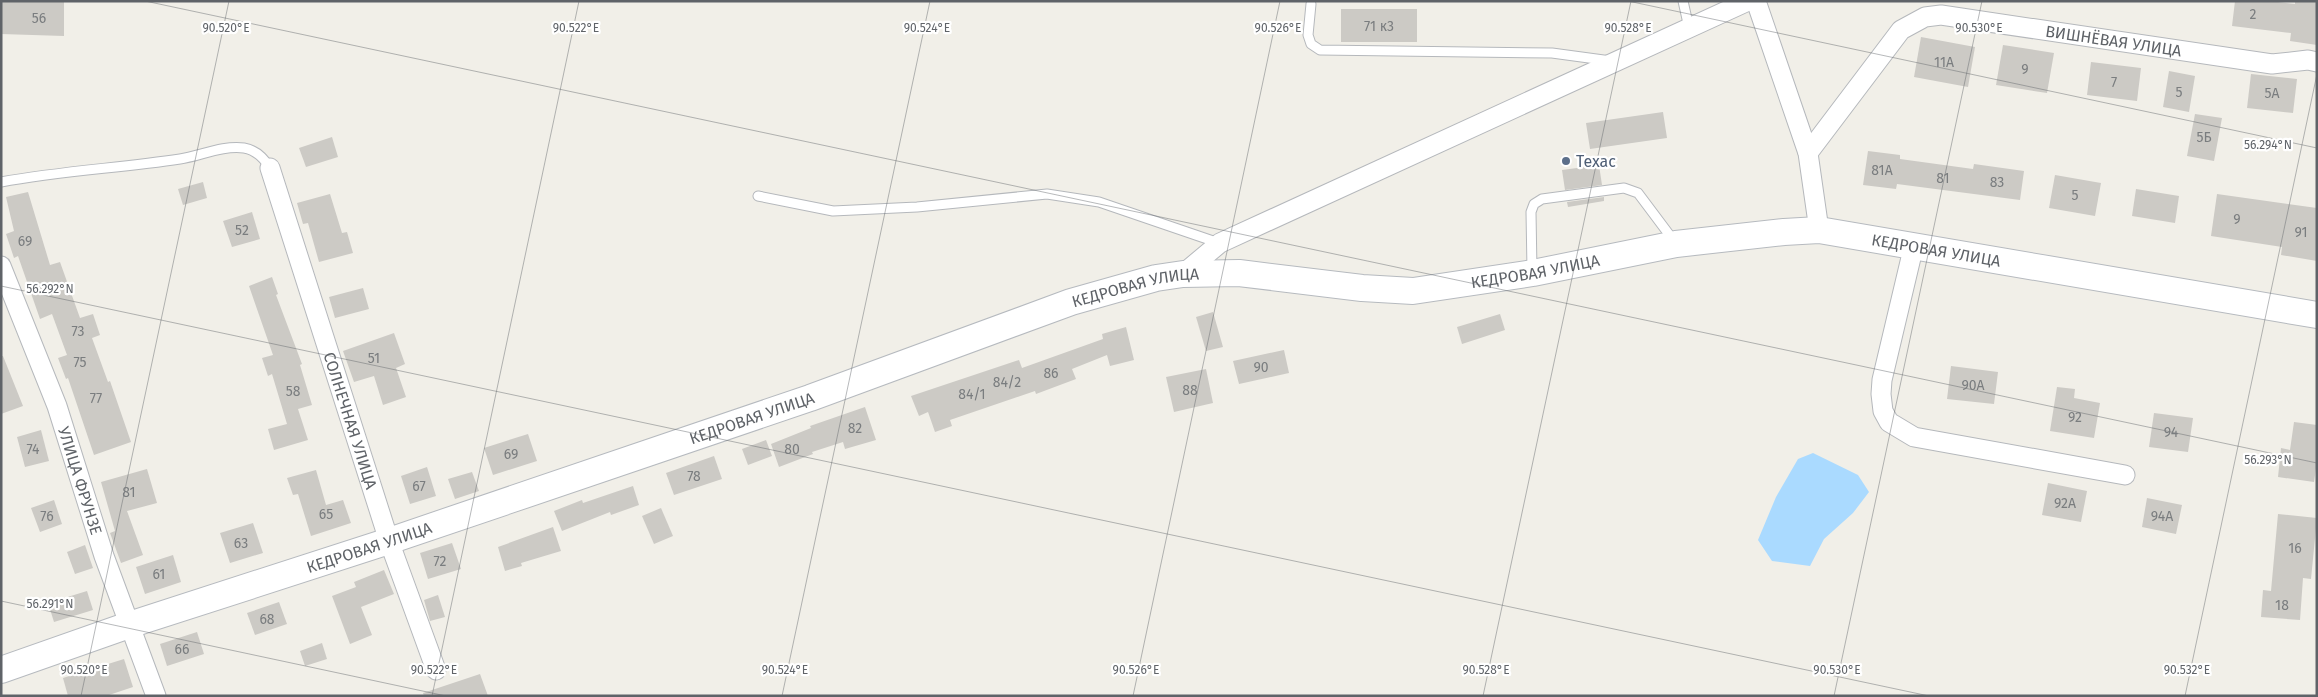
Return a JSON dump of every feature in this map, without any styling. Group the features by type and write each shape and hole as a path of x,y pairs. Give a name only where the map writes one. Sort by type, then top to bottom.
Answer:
{"street":[{"path":"1183,274 1220,243 1748,1"},
{"path":"1756,1 1808,153 1819,230"},
{"name":"ВИШНЁВАЯ УЛИЦА","path":"1808,153 1901,30 1925,17 1941,14 2272,64 2308,60 2317,62"},
{"name":"СОЛНЕЧНАЯ УЛИЦА","path":"270,168 389,540 436,670"},
{"name":"КЕДРОВАЯ УЛИЦА","path":"1,670 129,625 389,540 810,398 1071,302 1156,278 1183,274 1239,273 1362,288 1413,291 1533,273 1676,244 1819,230 2317,315"},
{"path":"1914,246 1882,380 1883,411 1888,422 1914,437 2125,475"},
{"name":"УЛИЦА ФРУНЗЕ","path":"1,266 57,406 104,556 156,696"}],"lane":[{"path":"1683,1 1689,28"},
{"path":"1311,4 1308,36 1311,44 1320,50 1552,53 1616,61"},
{"path":"1,182 96,168 181,159 234,148 245,148 256,152 265,160 270,168"},
{"path":"1533,273 1530,212 1534,204 1542,198 1624,188 1631,189 1638,193 1676,244"},
{"path":"758,196 833,211 917,207 1047,194 1099,202 1220,243"}],"water":[{"path":"1813,453 1858,475 1869,492 1853,513 1824,539 1810,566 1772,561 1758,540 1776,497 1798,459"}],"building":[{"path":"1,1 64,1 64,36 1,34"},
{"path":"2235,1 2270,1 2295,4 2295,1 2317,1 2317,45 2290,41 2291,33 2232,26"},
{"path":"1341,9 1417,9 1417,42 1341,42"},
{"path":"1921,37 1975,47 1968,87 1914,77"},
{"path":"2003,45 2054,53 2047,93 1996,85"},
{"path":"2091,62 2141,68 2137,101 2087,95"},
{"path":"2169,71 2195,76 2189,112 2163,107"},
{"path":"2251,74 2297,79 2293,113 2247,108"},
{"path":"1663,112 1667,138 1590,149 1586,123"},
{"path":"2195,114 2222,118 2214,161 2187,156"},
{"path":"332,137 338,157 306,167 299,148"},
{"path":"1868,151 1900,155 1900,159 1973,169 1974,164 2024,171 2020,200 1897,184 1896,189 1863,185"},
{"path":"1599,165 1602,185 1565,190 1562,170"},
{"path":"2055,175 2101,183 2095,216 2049,208"},
{"path":"203,182 207,198 183,205 178,189"},
{"path":"2136,189 2179,196 2175,223 2132,216"},
{"path":"28,192 50,265 60,262 80,318 93,314 100,335 92,338 108,382 110,381 131,442 94,455 68,378 66,379 58,358 67,355 52,314 40,319 18,256 14,258 6,234 14,231 6,197"},
{"path":"330,194 342,233 347,232 353,253 319,262 308,223 303,224 297,203"},
{"path":"2217,194 2317,208 2317,261 2281,255 2282,247 2211,236"},
{"path":"1604,197 1604,201 1568,207 1567,202"},
{"path":"252,212 260,239 232,247 223,221"},
{"path":"272,277 278,294 276,295 302,364 300,365 312,405 298,409 308,440 274,450 268,429 287,424 272,374 268,376 262,358 273,355 249,286"},
{"path":"363,288 369,309 335,318 329,297"},
{"path":"1213,312 1223,347 1206,351 1196,317"},
{"path":"1500,314 1505,330 1462,344 1457,327"},
{"path":"1126,327 1134,360 1110,366 1107,355 1072,369 1076,379 1036,394 1035,391 950,420 952,426 935,432 928,412 919,416 911,396 1019,360 1022,368 1103,339 1102,334"},
{"path":"394,333 405,364 396,368 406,397 383,405 374,376 354,382 343,351"},
{"path":"1284,350 1289,373 1239,384 1233,361"},
{"path":"1,356 3,356 23,406 1,414"},
{"path":"1951,366 1998,372 1994,404 1947,399"},
{"path":"1206,369 1213,403 1174,412 1166,377"},
{"path":"2057,387 2075,389 2074,398 2100,403 2094,438 2050,431"},
{"path":"865,407 876,440 845,449 843,442 812,452 813,454 779,467 771,444 811,428 810,426"},
{"path":"2154,413 2193,418 2188,452 2149,447"},
{"path":"2294,422 2317,425 2317,461 2314,482 2278,477 2281,448 2290,450"},
{"path":"41,430 49,461 25,467 17,437"},
{"path":"528,434 537,461 493,475 484,448"},
{"path":"766,440 772,456 748,465 742,449"},
{"path":"714,456 722,479 674,495 666,473"},
{"path":"427,467 436,496 410,504 401,476"},
{"path":"147,469 157,503 127,511 143,555 121,563 110,533 115,531 101,482"},
{"path":"316,470 326,505 343,500 351,523 311,536 298,494 293,495 287,478"},
{"path":"472,472 479,491 455,499 448,479"},
{"path":"2048,483 2087,491 2081,522 2042,515"},
{"path":"633,486 639,505 611,515 610,512 562,531 554,511 582,500 583,503"},
{"path":"2147,498 2182,505 2176,534 2142,527"},
{"path":"54,500 62,524 40,532 31,508"},
{"path":"661,508 673,536 654,544 642,516"},
{"path":"2278,514 2317,518 2311,579 2303,578 2300,620 2261,617 2263,590 2271,591"},
{"path":"253,523 263,553 230,563 220,533"},
{"path":"553,527 561,551 521,563 522,566 505,571 498,547"},
{"path":"452,543 461,569 428,579 420,553"},
{"path":"85,545 93,568 75,574 67,552"},
{"path":"173,555 181,582 145,594 136,567"},
{"path":"384,570 394,594 361,607 372,635 350,644 332,596 356,587 354,582"},
{"path":"87,591 93,610 54,622 48,603"},
{"path":"438,595 445,617 430,621 424,600"},
{"path":"279,602 287,624 255,635 247,613"},
{"path":"197,632 204,654 167,666 160,644"},
{"path":"322,643 327,659 305,666 300,651"},
{"path":"124,659 133,687 106,696 68,696 63,678"},
{"path":"480,674 488,696 424,696 423,693"}],"place":[{"name":"Техас","path":"1566,161"}]}
